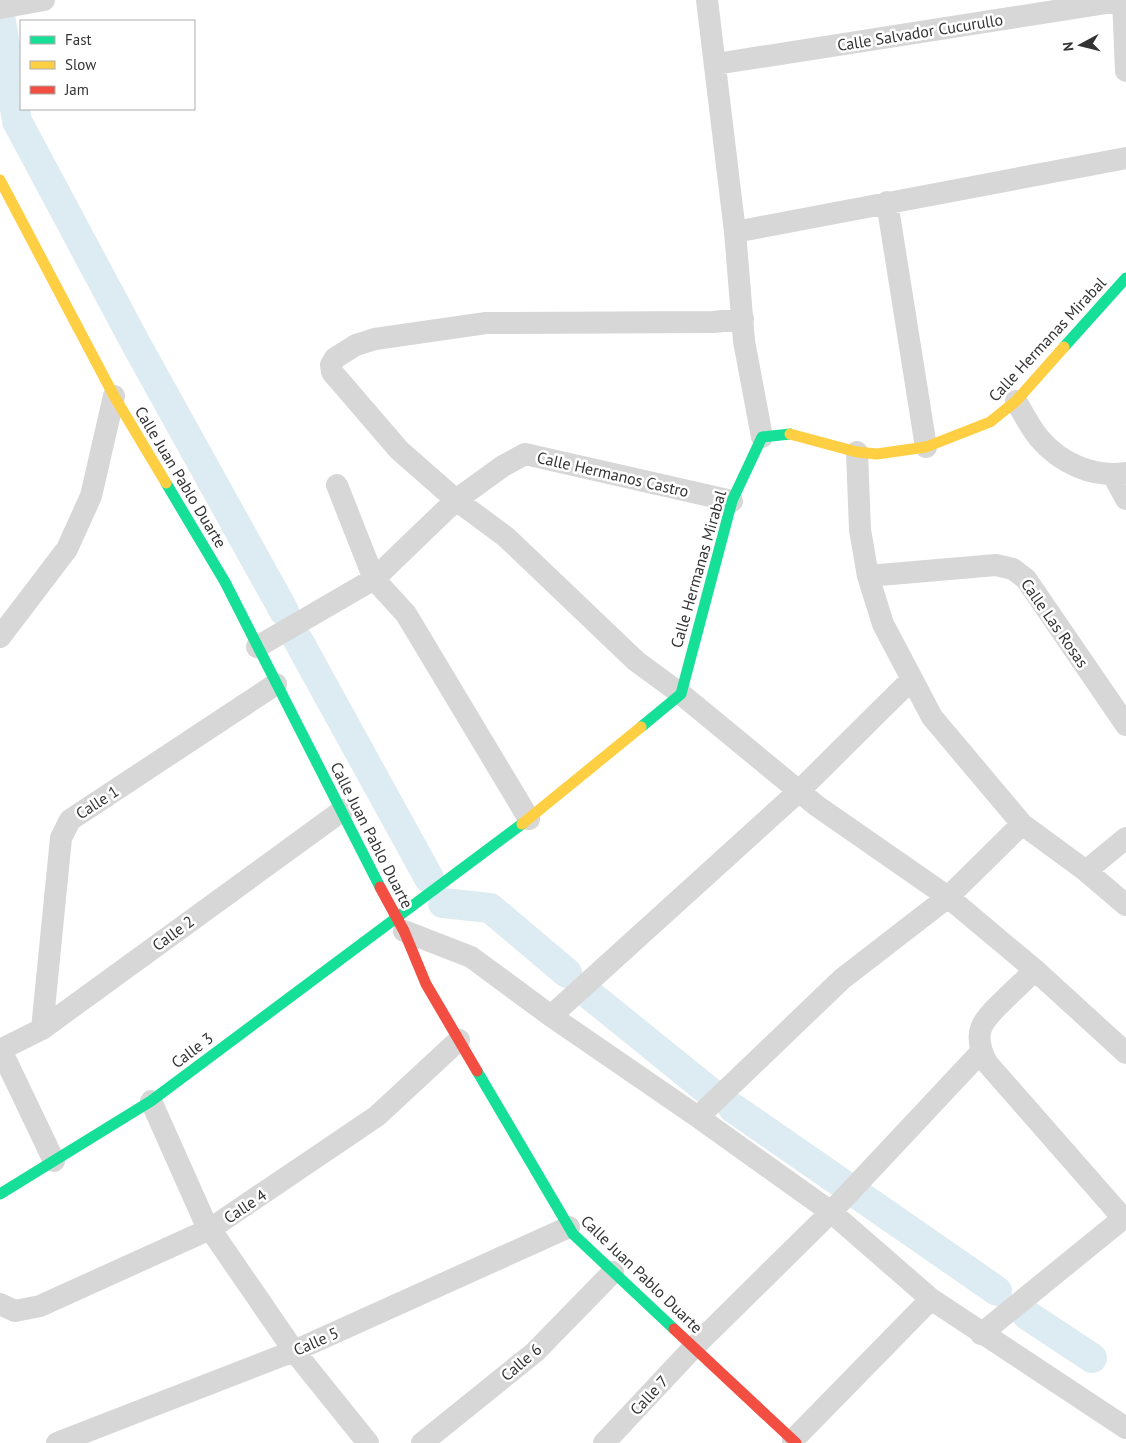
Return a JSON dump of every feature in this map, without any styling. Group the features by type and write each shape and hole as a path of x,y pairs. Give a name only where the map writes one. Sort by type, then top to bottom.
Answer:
{"street":[{"path":"0,8 44,0"},
{"path":"707,0 735,232 744,341 762,437"},
{"path":"1124,0 1126,71"},
{"name":"Calle Salvador Cucurullo","path":"716,64 1124,0"},
{"path":"735,232 1126,158"},
{"name":"Calle Juan Pablo Duarte","path":"0,180 114,396 225,582 276,684 343,810 426,984 573,1234 794,1442"},
{"path":"886,202 926,446"},
{"name":"Calle Hermanas Mirabal","path":"681,694 732,501 762,437 795,434 857,452 876,454 926,446 990,422 1016,401 1126,278"},
{"path":"743,319 712,322 486,322 375,339 342,352 331,365 336,380 399,450 456,500 506,537 636,661 681,694 798,792 948,897 1035,970 1126,1053"},
{"path":"0,638 67,549 91,496 114,396"},
{"path":"1016,401 1038,438 1060,456 1084,470 1120,474 1126,499"},
{"path":"857,452 860,530 868,576 883,624 932,718 1022,824 1086,871 1126,905"},
{"name":"Calle Hermanos Castro","path":"257,647 374,579 456,500 503,466 526,454 732,501"},
{"path":"337,485 374,579 406,614 529,819"},
{"name":"Calle Las Rosas","path":"868,576 996,565 1013,569 1026,580 1126,725"},
{"path":"551,1016 798,792 912,678"},
{"name":"Calle 1","path":"42,1029 61,838 70,820 276,684"},
{"path":"681,694 399,924 471,957 551,1016 698,1117 831,1212 931,1299 981,1334 1126,1428"},
{"name":"Calle 2","path":"0,1050 42,1029 343,810"},
{"path":"698,1117 842,979 948,897 1022,824"},
{"path":"1086,871 1126,838"},
{"name":"Calle 3","path":"0,1194 151,1101 399,924"},
{"path":"981,1334 1124,1217 987,1063 981,1052 979,1034 984,1019 1035,970"},
{"name":"Calle 4","path":"0,1304 15,1311 40,1306 210,1229 377,1116 459,1040"},
{"path":"0,1050 54,1161"},
{"name":"Calle 7","path":"604,1443 694,1347 831,1212 981,1052"},
{"path":"151,1101 204,1220 294,1351 368,1443"},
{"name":"Calle 5","path":"57,1443 294,1351 569,1227"},
{"name":"Calle 6","path":"422,1443 535,1352 613,1272"},
{"path":"794,1442 931,1299"},
{"path":"1122,1443 1126,1440"}],"waterway":[{"path":"1,21 17,121 136,344 284,611"},
{"path":"298,640 429,878"},
{"path":"443,903 490,908 567,973"},
{"path":"590,995 710,1092"},
{"path":"733,1108 997,1291"},
{"path":"1027,1315 1092,1358"}],"traffic: fast":[{"path":"1064,347 1126,278"},
{"path":"641,727 681,694 732,501 762,437 790,434"},
{"path":"166,483 225,582 380,887"},
{"path":"0,1194 151,1101 522,824"},
{"path":"477,1071 573,1234 674,1329"}],"traffic: slow":[{"path":"0,180 114,396 166,483"},
{"path":"790,434 857,452 877,454 926,447 990,422 1016,401 1064,347"},
{"path":"522,824 641,727"}],"traffic: jam":[{"path":"380,887 404,931 426,984 477,1071"},
{"path":"674,1329 796,1443"}]}
